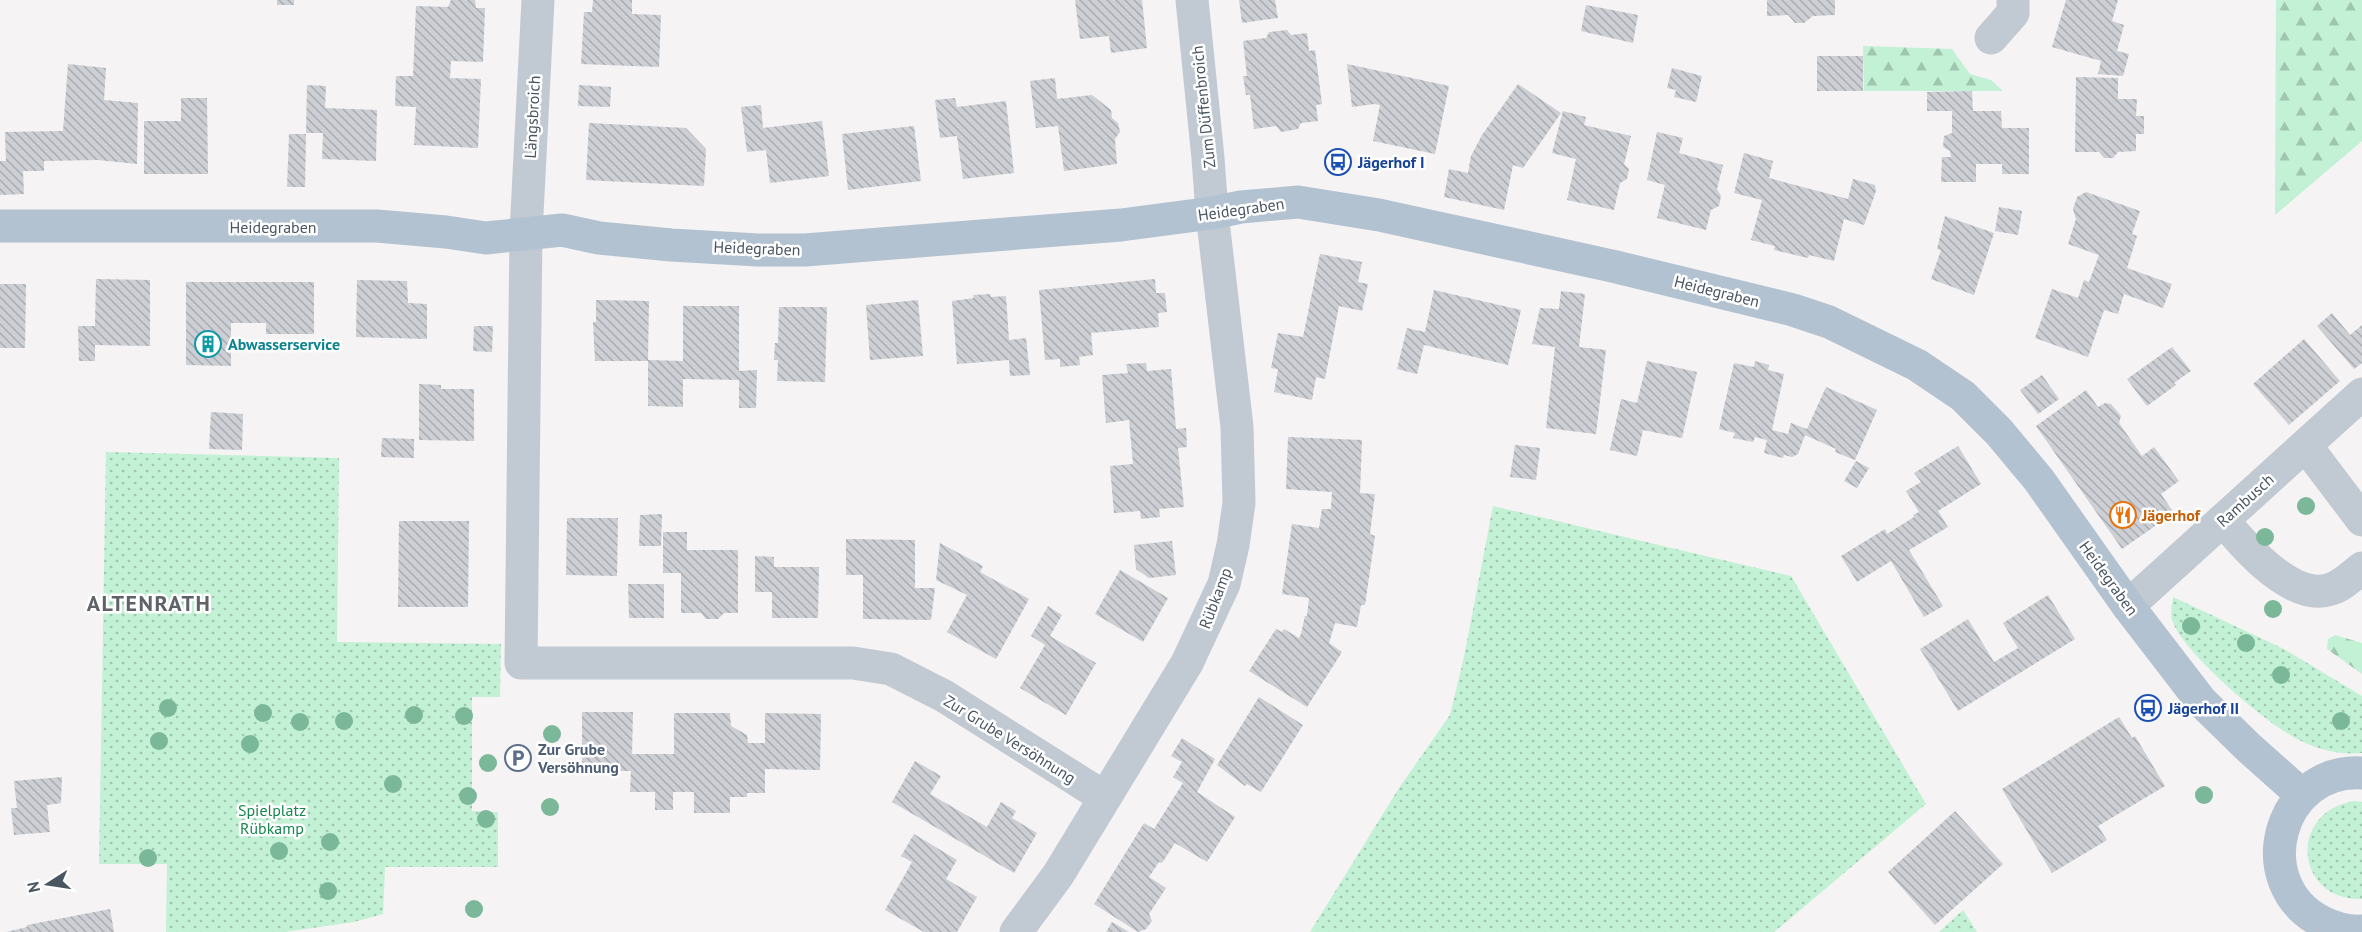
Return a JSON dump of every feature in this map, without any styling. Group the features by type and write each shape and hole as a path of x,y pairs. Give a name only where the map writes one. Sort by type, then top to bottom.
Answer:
{"main road":[{"name":"Heidegraben","path":"0,226 377,226 486,238 562,230 599,238 671,245 805,250 1121,225 1241,207 1298,202 1379,215 1623,269 1793,310 1828,322 1917,366 1963,396 1999,432 2039,480 2128,606 2201,701 2302,795"},
{"path":"2362,773 2350,772 2324,780 2302,795 2287,816 2279,841 2280,867 2286,886 2309,924 2362,931"}],"street":[{"name":"Längsbroich","path":"526,233 538,0"},
{"name":"Zum Düffenbroich","path":"1192,0 1212,213"},
{"path":"1991,38 2013,13 2013,0"},
{"name":"Rübkamp","path":"1016,932 1058,875 1192,653 1224,584 1239,503 1237,427 1212,213"},
{"name":"Zur Grube Versöhnung","path":"526,233 521,663 853,663 891,669 944,696 1104,797"},
{"name":"Rambusch","path":"2128,606 2362,394"},
{"path":"2306,446 2362,520"},
{"path":"2223,520 2238,539 2288,583 2312,591 2331,589 2362,568"}],"green space":[{"path":"2276,0 2362,0 2362,141 2275,215"},
{"path":"1863,46 1952,49 1970,74 1991,80 2003,91 1864,91"},
{"name":"Spielplatz Rübkamp","path":"106,452 339,458 337,642 501,644 500,697 472,697 472,811 498,812 498,867 385,867 383,914 354,922 285,932 166,932 167,864 99,864"},
{"path":"1493,506 1791,576 1926,804 1774,932 1310,932 1399,788 1450,715 1464,657"},
{"path":"2173,597 2284,649 2362,696 2362,753 2338,752 2307,744 2285,732 2248,704 2208,668 2179,634 2171,617"},
{"path":"2335,635 2362,643 2362,674 2327,649 2328,639"},
{"path":"2354,801 2362,802 2362,899 2340,896 2323,886 2312,872 2308,855 2309,837 2318,821 2332,808"},
{"path":"1963,910 1977,932 1939,932"}],"building":[{"path":"277,0 294,0 294,5 277,5"},
{"path":"451,0 475,0 476,8 485,8 483,62 451,61 450,78 481,79 478,148 414,145 416,107 395,106 396,76 413,76 416,6 448,7"},
{"path":"593,0 632,0 632,14 661,15 659,67 581,64 584,12 592,12"},
{"path":"1075,0 1142,0 1147,48 1111,53 1109,36 1080,39"},
{"path":"1239,0 1275,0 1278,18 1242,23"},
{"path":"1767,0 1835,0 1835,15 1813,16 1804,23 1795,23 1788,15 1767,16"},
{"path":"2066,0 2118,0 2112,21 2124,25 2117,51 2129,54 2123,76 2098,74 2101,61 2052,47"},
{"path":"1586,5 1638,15 1633,43 1581,31"},
{"path":"1287,30 1291,35 1307,33 1309,51 1315,50 1322,104 1316,105 1318,121 1301,123 1298,129 1281,132 1276,126 1254,129 1250,95 1246,95 1243,76 1247,76 1243,41 1266,38 1269,32"},
{"path":"1817,56 1863,56 1863,91 1817,91"},
{"path":"68,64 106,68 104,100 138,103 137,164 98,160 44,161 44,171 23,171 24,194 0,195 0,161 6,161 5,132 63,131"},
{"path":"1347,64 1449,86 1435,154 1373,141 1380,105 1352,107"},
{"path":"1672,68 1702,76 1696,102 1674,97 1676,90 1667,88"},
{"path":"2076,77 2118,78 2118,99 2137,99 2136,116 2144,116 2144,134 2136,134 2136,151 2118,152 2113,158 2104,158 2099,152 2075,152"},
{"path":"1055,78 1057,99 1092,95 1111,110 1112,118 1118,123 1120,132 1115,139 1117,164 1064,171 1058,126 1036,128 1030,81"},
{"path":"1518,84 1561,113 1523,168 1513,165 1504,210 1444,197 1449,169 1468,173 1471,156 1482,135"},
{"path":"307,85 326,86 325,108 377,110 376,161 322,159 323,133 306,133"},
{"path":"579,85 611,87 610,107 578,106"},
{"path":"1972,91 1973,111 2001,111 2002,128 2029,128 2029,174 2002,174 2002,164 1976,164 1976,182 1941,182 1942,157 1951,157 1950,151 1943,147 1944,136 1952,133 1952,111 1927,111 1927,92"},
{"path":"181,98 207,98 208,174 144,174 144,121 181,121"},
{"path":"955,98 957,107 1006,101 1014,173 963,179 957,136 940,138 935,100"},
{"path":"761,105 763,128 822,121 829,176 770,183 766,150 747,152 741,107"},
{"path":"1563,111 1586,117 1584,125 1631,136 1624,164 1629,169 1627,179 1620,183 1614,210 1567,200 1576,159 1552,153"},
{"path":"589,123 686,128 706,149 704,186 586,180"},
{"path":"914,126 921,181 848,190 842,134"},
{"path":"1657,132 1683,138 1679,153 1723,165 1717,189 1721,196 1719,206 1711,210 1706,230 1657,218 1665,185 1647,180"},
{"path":"289,134 306,134 305,187 287,187"},
{"path":"1744,153 1773,161 1769,178 1848,199 1853,179 1875,185 1876,191 1864,225 1844,219 1834,261 1774,250 1775,246 1751,240 1762,200 1734,193"},
{"path":"2086,192 2140,211 2132,234 2137,236 2127,268 2172,284 2163,308 2124,294 2118,314 2104,310 2088,357 2035,338 2052,289 2078,298 2084,280 2089,282 2099,255 2068,244 2076,219 2073,209 2077,197"},
{"path":"1999,207 2022,211 2018,235 1995,231"},
{"path":"1945,216 1994,233 1974,295 1931,279 1941,250 1937,249"},
{"path":"1320,254 1362,262 1358,282 1368,284 1362,311 1339,306 1325,379 1316,377 1312,400 1274,392 1278,369 1271,368 1278,333 1303,337"},
{"path":"96,279 150,280 150,346 95,345 95,361 79,361 78,326 95,326"},
{"path":"1155,279 1156,293 1165,293 1167,312 1158,313 1159,327 1091,333 1093,355 1079,357 1080,365 1060,367 1060,359 1045,360 1039,290"},
{"path":"357,280 407,281 408,303 427,304 427,339 356,337"},
{"path":"186,282 314,282 314,334 266,334 266,323 231,323 231,366 186,365"},
{"path":"0,284 26,284 25,348 0,348"},
{"path":"1434,290 1521,310 1508,365 1424,345 1417,374 1397,369 1407,328 1425,332"},
{"path":"1561,291 1585,294 1579,347 1606,350 1596,434 1546,428 1555,347 1532,344 1540,308 1559,309"},
{"path":"990,294 991,297 1006,296 1009,340 1026,338 1030,375 1010,376 1009,360 957,364 952,301 974,298 973,295"},
{"path":"596,300 649,301 648,361 595,361 593,322 596,322"},
{"path":"918,300 923,356 870,360 866,305"},
{"path":"683,306 739,306 739,371 757,370 756,408 739,408 739,380 683,379 683,407 648,406 648,360 683,361"},
{"path":"779,307 827,307 825,382 777,381 778,360 774,360 775,343 778,343"},
{"path":"2332,313 2350,335 2362,325 2362,363 2354,369 2317,326"},
{"path":"474,326 493,326 492,352 473,351"},
{"path":"2304,339 2340,381 2289,425 2253,384"},
{"path":"2172,347 2191,371 2147,406 2127,379"},
{"path":"1647,361 1697,372 1682,438 1643,430 1637,456 1610,450 1621,399 1637,403"},
{"path":"1755,361 1769,365 1768,370 1784,374 1772,430 1788,434 1791,423 1807,429 1826,387 1877,410 1855,460 1805,435 1798,454 1792,457 1784,455 1783,458 1764,453 1767,440 1755,437 1753,442 1733,438 1735,433 1719,429 1734,363 1754,367"},
{"path":"1146,363 1147,371 1171,369 1176,429 1186,428 1187,447 1178,448 1184,507 1159,509 1160,517 1141,519 1140,511 1114,513 1110,466 1133,464 1129,420 1106,423 1102,375 1128,373 1126,364"},
{"path":"2042,375 2059,399 2038,414 2020,390"},
{"path":"419,384 441,385 441,389 474,389 474,441 419,440"},
{"path":"2086,390 2098,407 2105,403 2111,404 2121,416 2119,423 2142,456 2154,447 2179,481 2161,494 2174,513 2122,549 2036,426"},
{"path":"211,412 243,414 242,450 209,449"},
{"path":"1288,437 1362,440 1360,493 1375,494 1370,534 1375,536 1365,605 1361,605 1357,627 1335,623 1329,643 1342,652 1307,707 1249,671 1276,629 1282,632 1284,629 1299,638 1305,616 1307,616 1309,598 1282,594 1292,524 1319,528 1322,509 1331,509 1332,492 1286,489"},
{"path":"382,438 414,439 414,458 381,457"},
{"path":"1515,445 1540,448 1536,480 1510,477"},
{"path":"1958,446 1981,484 1938,511 1948,527 1909,550 1943,606 1924,617 1891,561 1857,582 1841,556 1885,529 1887,534 1914,517 1913,515 1919,512 1906,491 1921,482 1914,473"},
{"path":"1856,461 1869,468 1857,488 1844,481"},
{"path":"662,514 661,546 639,546 640,515"},
{"path":"567,518 618,518 617,576 566,575"},
{"path":"399,521 469,521 468,607 398,607"},
{"path":"663,532 687,532 687,550 738,550 738,613 724,613 718,619 706,619 701,613 681,613 681,573 663,573"},
{"path":"846,539 915,540 915,588 935,588 931,620 863,619 863,575 846,575"},
{"path":"1172,541 1176,575 1149,578 1136,569 1134,545"},
{"path":"940,543 983,566 980,572 1029,599 996,659 947,632 967,595 936,580"},
{"path":"755,556 774,557 774,567 819,567 818,618 772,618 772,592 755,592"},
{"path":"1120,570 1168,598 1143,642 1095,614"},
{"path":"628,584 664,584 664,618 629,618"},
{"path":"2048,595 2075,639 1958,711 1920,649 1968,619 1994,662 2018,648 2003,623"},
{"path":"1048,606 1062,615 1050,636 1096,663 1066,715 1020,688 1045,645 1031,636"},
{"path":"1259,697 1303,725 1261,792 1247,784 1245,786 1217,765"},
{"path":"582,712 633,712 632,754 674,754 674,713 730,713 731,726 747,735 748,743 765,743 765,713 821,714 820,770 765,769 765,793 747,793 747,797 730,797 730,813 694,813 694,792 673,792 673,810 655,810 655,792 630,792 631,771 582,771"},
{"path":"2119,717 2132,738 2135,736 2165,786 2098,826 2107,840 2052,873 2002,789"},
{"path":"1182,738 1215,759 1197,792 1235,817 1207,862 1175,843 1162,863 1159,862 1149,877 1166,888 1149,914 1152,921 1146,929 1138,932 1094,904 1144,823 1154,829 1183,783 1173,777 1182,762 1171,756"},
{"path":"915,761 941,776 930,794 987,827 1001,802 1016,811 1012,818 1037,833 1014,873 892,802"},
{"path":"62,777 61,803 47,805 50,832 14,835 11,808 17,808 14,781"},
{"path":"1955,811 2003,864 1935,925 1888,872"},
{"path":"914,834 957,860 946,879 977,897 957,932 924,932 885,910 912,862 901,856"},
{"path":"110,909 114,932 6,932 27,927 27,925"},
{"path":"1112,922 1129,932 1106,932"}],"place":[{"name":"Jägerhof I","path":"1338,162"},
{"name":"Abwasserservice","path":"208,344"},
{"name":"Jägerhof","path":"2123,515"},
{"name":"Jägerhof II","path":"2148,708"},
{"name":"Zur Grube Versöhnung","path":"518,758"}],"district":[{"name":"ALTENRATH","path":"149,603"}]}
